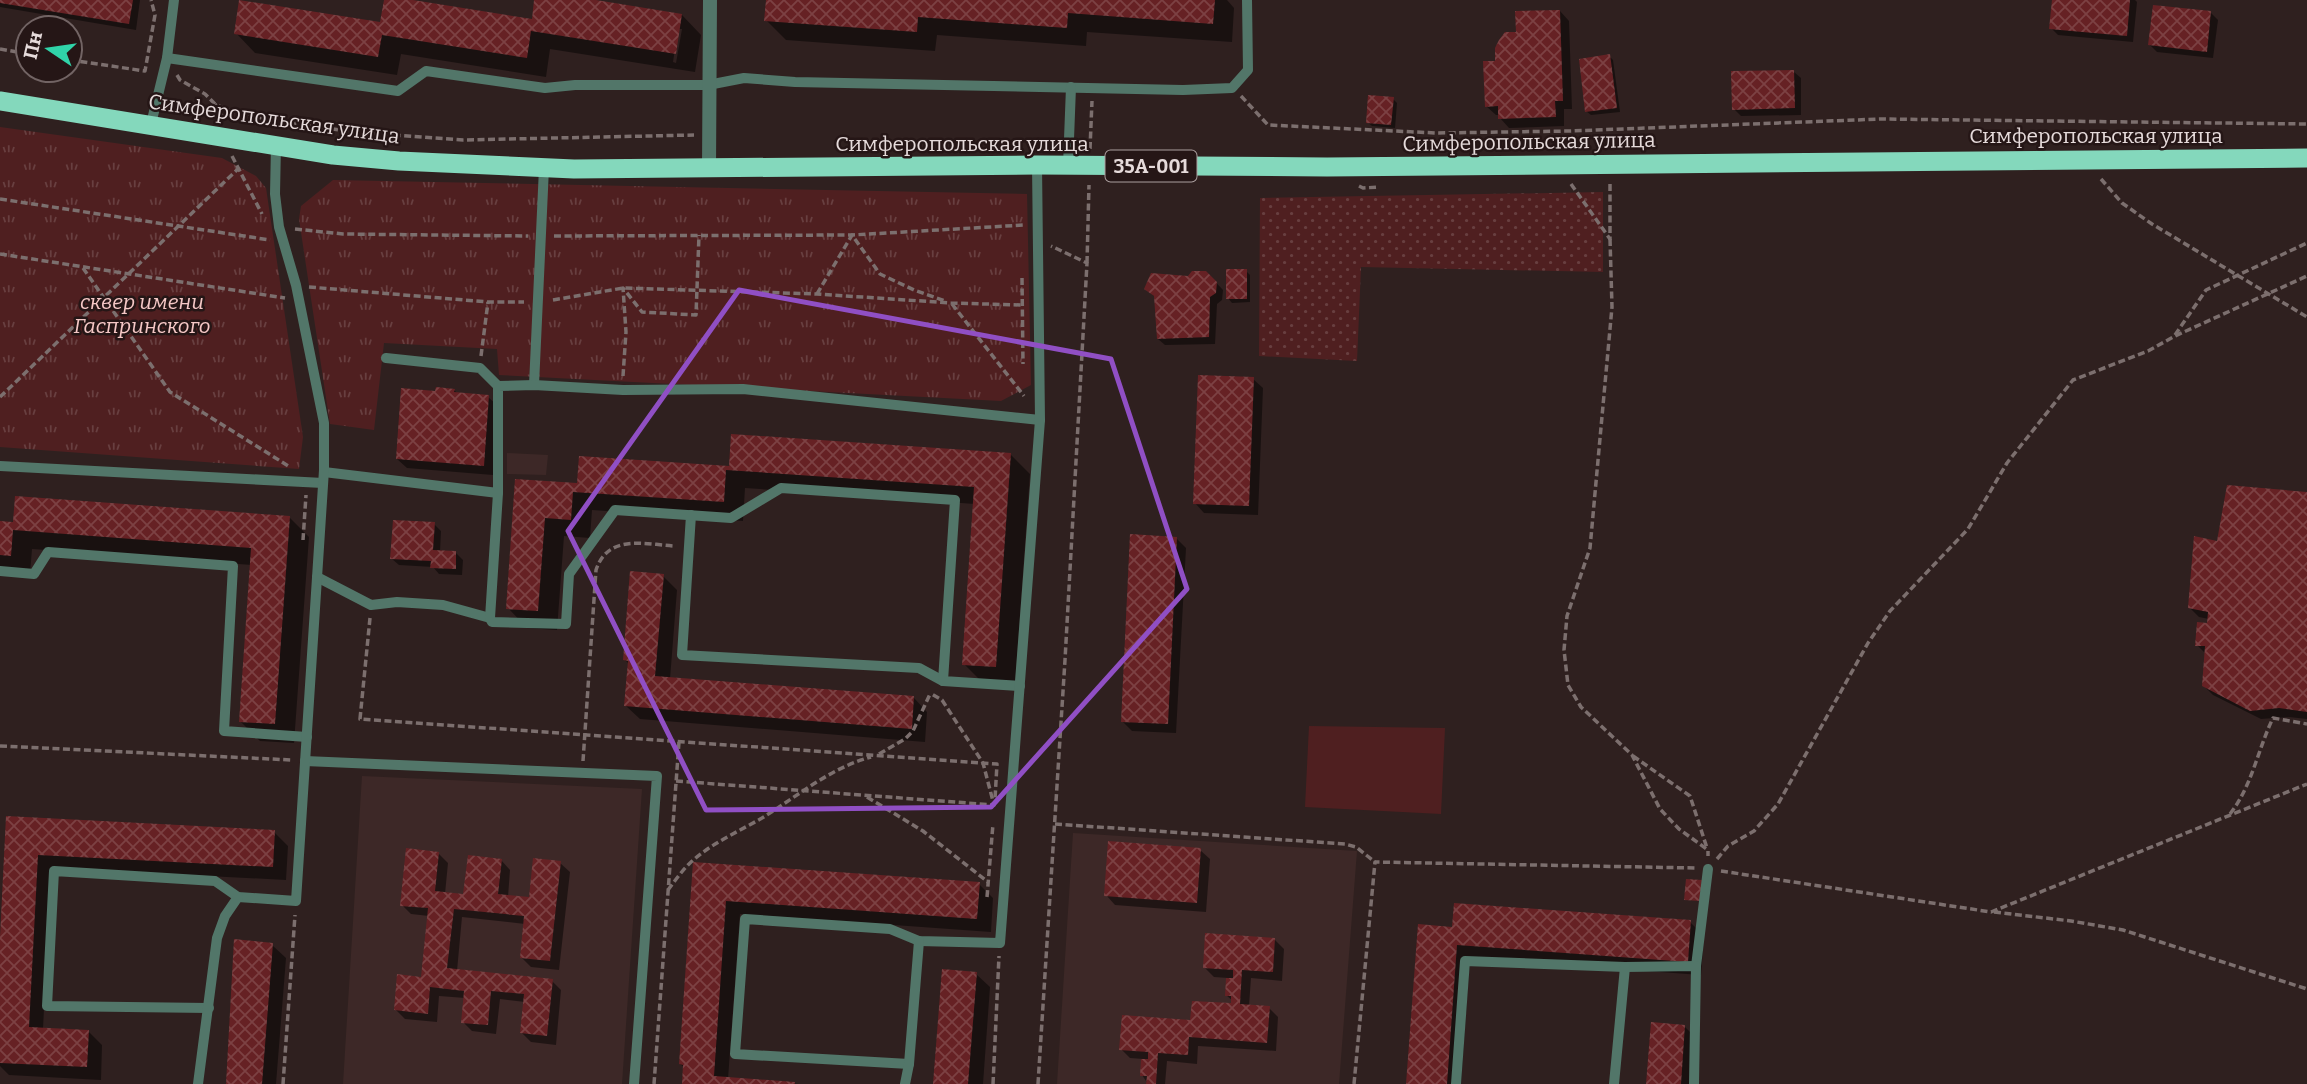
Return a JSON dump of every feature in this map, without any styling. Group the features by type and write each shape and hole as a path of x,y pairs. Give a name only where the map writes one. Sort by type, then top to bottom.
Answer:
{"highway":[{"name":"Симферопольская улица","path":"0,101 333,155 544,168 1037,165 1327,167 2307,158"}],"street":[{"path":"709,169 710,0"}],"lane":[{"path":"151,124 167,58 174,0"},
{"path":"167,58 398,92 426,71 545,88 575,85 708,85 744,78 795,82 1183,90 1232,88 1248,70 1247,0"},
{"path":"1068,165 1071,87"},
{"path":"209,1008 47,1006 54,871 215,881 238,897 296,901 323,478 324,423 296,285 274,229 276,145"},
{"path":"909,1064 735,1054 745,919 890,929 919,941 1000,943 1040,420 1037,165"},
{"path":"534,385 540,302 544,168"},
{"path":"386,358 480,368 498,387 498,493 490,618"},
{"path":"498,387 534,385 623,390 743,389 1040,420"},
{"path":"0,466 6,464 306,482 323,478 498,493"},
{"path":"317,577 371,606 397,602 443,605 490,618 492,622 566,624 569,573 615,510 731,518 782,488 955,500 943,681"},
{"path":"691,515 682,655 919,668 943,681 1020,686"},
{"path":"0,571 34,574 48,552 233,566 224,731 307,737"},
{"path":"305,761 657,776 634,1084"},
{"path":"1694,1084 1696,966 1708,869"},
{"path":"198,1084 217,938 225,916 238,897"},
{"path":"905,1084 919,941"},
{"path":"1456,1084 1465,961 1625,967 1696,966"},
{"path":"1614,1084 1625,967"}],"path":[{"path":"84,62 145,71 155,15 151,0"},
{"path":"167,58 180,80 205,94 215,104 226,123 232,156 265,219"},
{"path":"1232,88 1268,125 1325,129 1570,131 1881,119 2307,124"},
{"path":"215,104 237,114 273,120 352,132 428,139 513,140 709,135"},
{"path":"0,397 239,168"},
{"path":"2097,175 2122,203 2307,317"},
{"path":"1567,180 1610,239"},
{"path":"1611,180 1612,307 1590,548 1567,616 1564,650 1568,685 1580,707 1632,755 1690,796 1708,850 1708,869"},
{"path":"0,199 275,241 274,229 343,234 852,235 1024,224 1024,233 1087,263 1038,1084"},
{"path":"623,288 642,312 696,315 699,235"},
{"path":"817,294 852,235"},
{"path":"852,235 880,274 951,303 1024,396 1024,383"},
{"path":"2175,336 2206,290 2307,243"},
{"path":"0,254 286,298 284,287"},
{"path":"83,268 170,392 297,471"},
{"path":"1023,269 1023,370"},
{"path":"1708,869 1728,846 1754,831 1778,804 1868,643 1890,611 1968,529 2007,463 2073,380 2148,351 2307,276"},
{"path":"296,285 488,302 540,302 623,288 817,294 1021,305"},
{"path":"623,288 626,332 623,390"},
{"path":"480,368 488,302"},
{"path":"303,550 306,482"},
{"path":"583,773 596,570 600,558 621,543 689,547"},
{"path":"371,606 360,719 997,764 994,805"},
{"path":"668,890 689,864 718,842 807,791 827,775 847,764 877,755 905,739 913,731 930,693 943,681"},
{"path":"930,693 942,700 983,763 994,805"},
{"path":"2229,815 2245,790 2273,718 2307,724"},
{"path":"654,1084 679,742"},
{"path":"0,746 305,761"},
{"path":"1632,755 1660,809 1679,829 1708,850"},
{"path":"676,781 994,805"},
{"path":"1991,912 2307,785"},
{"path":"863,795 923,831 988,882"},
{"path":"987,905 993,818"},
{"path":"1055,824 1345,844 1356,847 1375,862 1708,869 2123,930 2307,989"},
{"path":"1354,1084 1375,862"},
{"path":"284,1084 296,901"},
{"path":"993,1084 1000,943"}],"highlighted area":[{"path":"739,290 1111,359 1187,589 991,807 706,810 568,531"}],"shaded area":[{"path":"507,453 548,455 546,475 507,474"},
{"path":"362,776 642,789 622,1084 343,1084"},
{"path":"1073,833 1357,851 1339,1084 1057,1084"}],"green space":[{"name":"сквер имени Гаспринского","path":"0,127 222,158 256,176 266,188 303,437 299,469 0,447"},
{"path":"333,180 1027,194 1031,385 1001,401 499,375 497,349 384,343 374,430 330,424 299,219 301,206"},
{"path":"1603,192 1603,272 1361,267 1357,361 1259,356 1260,198"},
{"path":"1309,726 1445,728 1441,814 1305,807"}],"building":[{"path":"0,0 133,0 129,24 84,17 84,14 68,14 0,3"},
{"path":"239,0 380,22 384,0 413,0 532,19 534,0 596,0 682,14 676,54 531,31 527,58 382,35 378,57 234,34"},
{"path":"766,0 1215,0 1213,24 1068,13 1067,28 918,17 917,32 764,21"},
{"path":"2052,0 2130,0 2127,36 2049,29"},
{"path":"2153,5 2211,11 2207,52 2148,45"},
{"path":"1560,10 1563,101 1555,101 1556,117 1498,119 1498,106 1485,107 1483,61 1495,61 1495,48 1499,40 1505,32 1516,32 1515,11"},
{"path":"1610,54 1617,108 1585,112 1579,59"},
{"path":"1794,70 1795,108 1732,110 1731,71"},
{"path":"1368,95 1394,97 1391,125 1366,123"},
{"path":"1226,269 1247,269 1247,299 1226,299"},
{"path":"1192,271 1206,271 1217,282 1216,293 1210,297 1209,337 1157,339 1154,296 1144,289 1151,273 1188,276"},
{"path":"1198,375 1254,377 1249,506 1193,504"},
{"path":"436,387 455,389 454,392 489,395 484,466 396,459 401,388 435,391"},
{"path":"731,434 1011,453 996,667 962,665 974,487 726,470 724,502 573,492 571,520 545,518 538,611 506,609 515,479 577,483 579,456 729,466"},
{"path":"2227,485 2307,492 2307,712 2279,708 2250,711 2202,686 2205,646 2195,646 2197,622 2207,623 2208,612 2188,608 2194,536 2217,541"},
{"path":"15,496 290,516 275,724 239,722 251,548 13,530 11,556 0,555 0,521 13,522"},
{"path":"393,520 435,522 433,550 456,551 456,569 430,568 431,561 390,559"},
{"path":"1130,534 1177,537 1168,724 1121,722"},
{"path":"630,571 664,574 655,676 914,696 912,729 624,706 628,661 623,660"},
{"path":"6,816 275,830 273,867 38,855 29,1027 89,1030 87,1067 0,1063 0,937"},
{"path":"1108,841 1201,848 1197,903 1104,896"},
{"path":"406,848 439,852 435,891 463,894 468,855 502,859 498,894 529,897 533,858 561,861 550,961 520,958 524,916 454,909 447,968 553,979 547,1036 520,1033 524,994 491,991 488,1025 461,1023 464,991 430,987 428,1014 394,1010 397,974 421,977 428,908 400,906"},
{"path":"693,862 980,882 977,919 726,901 714,1076 795,1084 682,1084 683,1065 679,1064"},
{"path":"1686,879 1702,880 1700,901 1684,900"},
{"path":"1454,903 1691,920 1688,962 1457,945 1447,1084 1406,1084 1418,924 1452,927"},
{"path":"1205,933 1275,938 1273,972 1242,970 1240,1004 1270,1006 1267,1043 1189,1037 1188,1055 1158,1053 1156,1084 1146,1084 1147,1076 1140,1076 1141,1059 1148,1059 1148,1052 1119,1050 1122,1015 1190,1020 1192,1001 1231,1003 1231,996 1225,996 1226,978 1233,978 1233,970 1203,968"},
{"path":"234,939 273,943 262,1084 226,1084"},
{"path":"942,969 977,972 968,1084 933,1084"},
{"path":"1651,1022 1685,1025 1681,1084 1646,1084"}]}
